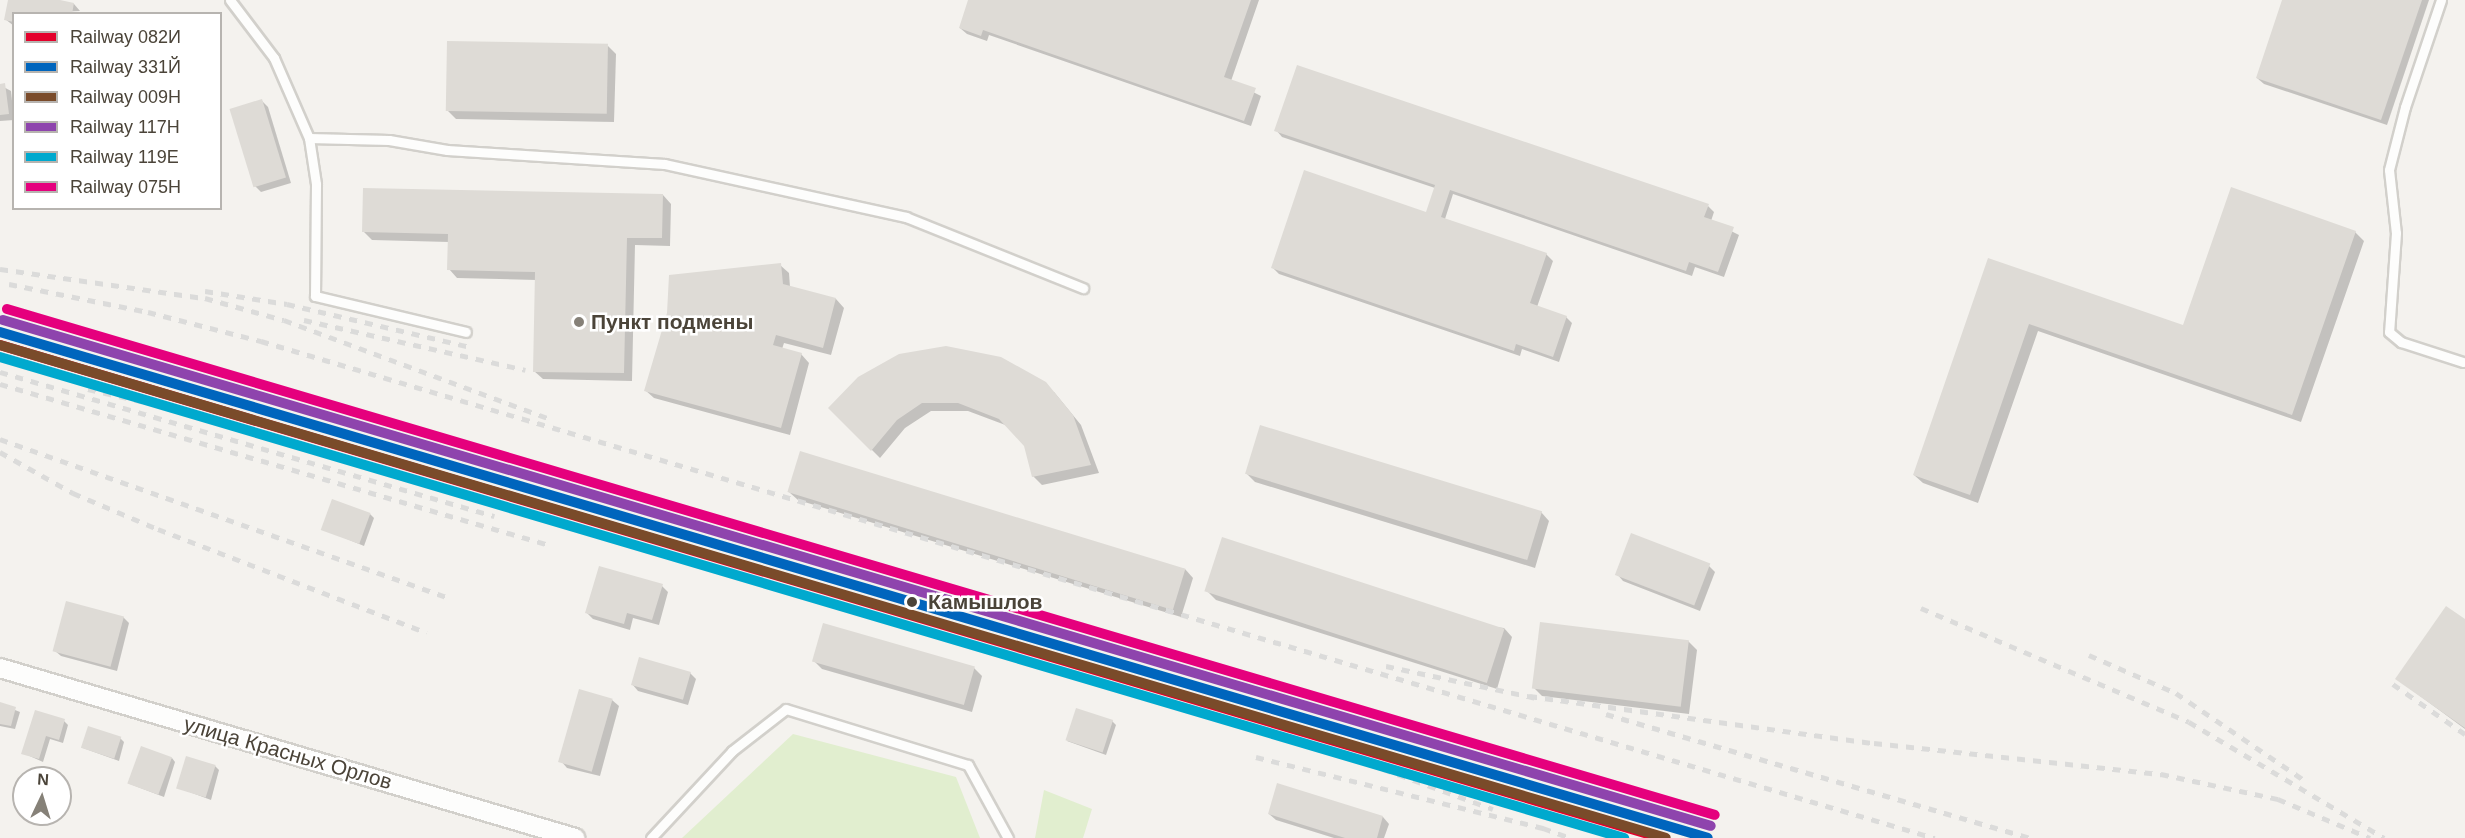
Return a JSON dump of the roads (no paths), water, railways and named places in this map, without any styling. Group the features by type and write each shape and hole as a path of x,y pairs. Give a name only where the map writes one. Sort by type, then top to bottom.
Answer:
{"street":[{"name":"улица Красных Орлов","path":"0,668 575,838"}],"lane":[{"path":"230,0 274,58 309,138 316,184 315,296 466,332"},
{"path":"2442,0 2405,107 2389,170 2396,233 2389,332 2401,342 2463,362"},
{"path":"309,138 388,140 447,150 664,164 906,218 1083,288"},
{"path":"651,838 732,751 786,710 968,765 1008,838"}],"railway":[{"path":"0,269 205,298 284,320 548,418"},
{"path":"9,284 148,312 261,341 1935,838"},
{"path":"205,291 287,304 471,347"},
{"path":"304,320 525,370"},
{"path":"0,372 494,516"},
{"path":"0,384 549,545"},
{"path":"88,389 149,403"},
{"path":"0,439 447,597"},
{"path":"0,452 73,493 158,529 427,633"},
{"path":"1921,608 2189,722 2384,838"},
{"path":"2089,655 2176,693 2304,780"},
{"path":"1386,666 1536,698"},
{"path":"2393,684 2465,734"},
{"path":"1529,696 1874,743 2161,774 2278,799 2370,838"},
{"path":"1606,714 2029,838"},
{"path":"1256,757 1550,830"},
{"path":"1383,769 1493,809"},
{"path":"1543,828 1570,838"}],"rail line":[{"name":"075Н","path":"7,309 1715,815"},
{"name":"117Н","path":"3,320 1711,826"},
{"name":"331Й","path":"0,332 1708,838"},
{"name":"082И","path":"0,345 1661,838"},
{"name":"009Н","path":"0,345 1666,838"},
{"name":"119Е","path":"0,357 1624,838"}],"place":[{"name":"Пункт подмены","path":"579,322"},
{"name":"Камышлов","path":"912,602"}]}
